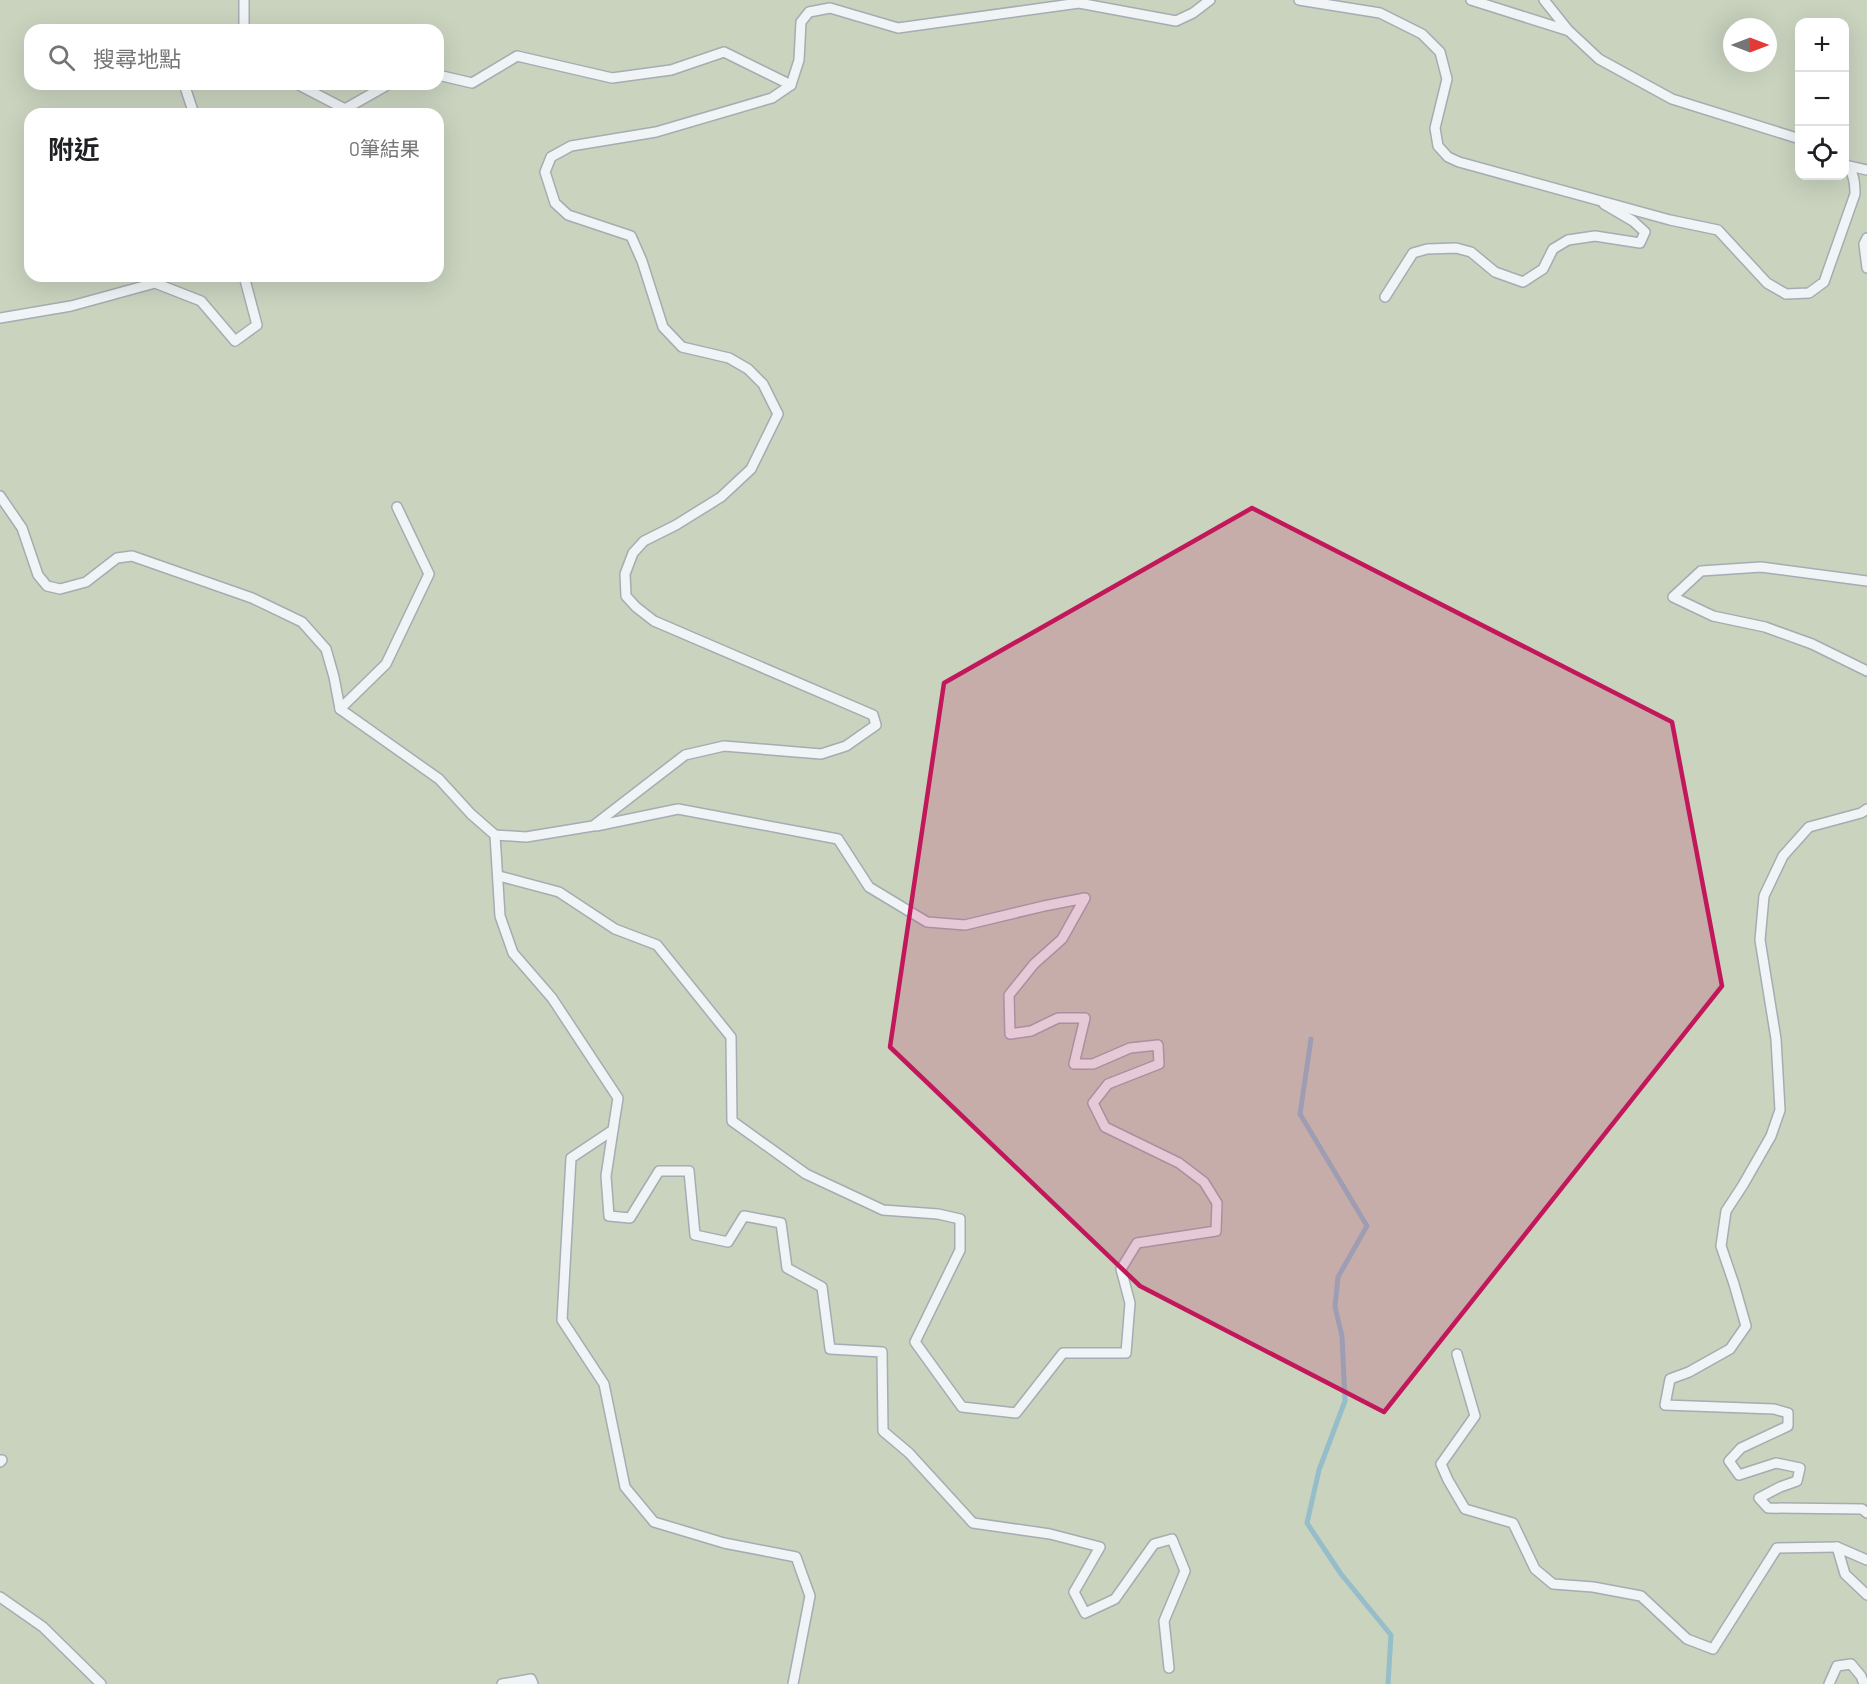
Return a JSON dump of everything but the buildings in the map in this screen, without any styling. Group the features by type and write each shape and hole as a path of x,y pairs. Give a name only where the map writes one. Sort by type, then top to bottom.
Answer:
{"lane":[{"path":"244,0 244,24"},
{"path":"593,826 685,755 724,746 821,754 846,746 876,725 873,715 654,621 636,608 626,596 625,574 633,553 644,541 676,525 721,497 751,470 778,414 763,384 748,369 729,358 682,347 663,327 642,261 631,236 568,215 555,203 545,172 551,158 572,146 656,132 772,98 791,85 799,60 801,22 809,12 830,8 898,28 1079,3 1176,21 1193,13 1210,0"},
{"path":"1299,0 1380,13 1422,34 1440,52 1447,79 1435,128 1438,146 1448,157 1459,162 1670,220 1718,230 1767,284 1786,294 1809,293 1824,282 1855,194 1855,182 1849,169"},
{"path":"1471,0 1568,30"},
{"path":"1544,0 1568,30 1599,59 1671,99 1795,137"},
{"path":"444,76 472,83 517,56 612,78 671,70 724,52 791,85"},
{"path":"186,90 192,108"},
{"path":"309,90 343,108"},
{"path":"347,108 378,90"},
{"path":"1849,166 1867,170"},
{"path":"1385,297 1413,253 1427,249 1456,248 1471,252 1495,272 1523,282 1543,269 1553,249 1568,240 1595,236 1640,243 1645,232 1633,221 1594,198"},
{"path":"1867,238 1864,244 1867,268"},
{"path":"0,318 71,306 155,283 201,301 235,341 257,325 246,282"},
{"path":"0,496 22,528 38,575 47,586 60,589 86,582 117,558 132,556 252,598 302,622 326,649 340,709 439,779 471,814 495,835 526,837 678,809 838,838 869,887 927,922 965,926 1085,898 1062,939 1034,964 1008,995 1010,1034 1031,1030 1058,1018 1085,1018 1074,1064 1093,1064 1130,1048 1158,1045 1159,1064 1108,1084 1093,1103 1105,1127 1179,1163 1204,1182 1217,1203 1216,1231 1137,1244 1121,1269 1130,1303 1126,1353 1063,1353 1017,1413 962,1407 915,1342 960,1250 960,1219 938,1214 883,1210 806,1174 732,1121 731,1037 657,945 615,929 559,892 499,876"},
{"path":"340,709 386,664 429,574 397,507"},
{"path":"1867,581 1761,567 1701,571 1673,597 1713,616 1765,627 1812,644 1867,671"},
{"path":"1867,809 1861,813 1809,827 1783,856 1764,896 1760,940 1776,1039 1779,1110 1771,1136 1726,1211 1721,1246 1746,1326 1730,1349 1689,1372 1670,1379 1665,1405 1774,1409 1788,1413 1788,1426 1741,1448 1728,1461 1739,1475 1776,1463 1800,1468 1797,1481 1779,1487 1759,1498 1768,1508 1862,1509 1867,1513"},
{"path":"495,835 501,915 513,953 552,998 618,1098 606,1176 609,1216 630,1218 659,1171 689,1171 695,1235 728,1242 744,1216 781,1222 787,1268 822,1287 830,1348 882,1352 883,1431 909,1453 973,1523 1050,1534 1100,1547 1074,1592 1085,1613 1114,1599 1154,1544 1172,1539 1185,1571 1164,1621 1169,1668"},
{"path":"613,1130 572,1158 562,1320 604,1384 625,1486 654,1522 724,1543 796,1557 810,1596 793,1684"},
{"path":"1457,1354 1476,1416 1441,1464 1465,1509 1513,1523 1535,1569 1553,1584 1593,1587 1641,1596 1687,1639 1713,1649 1777,1548 1837,1547 1867,1560"},
{"path":"1837,1547 1845,1574 1867,1595"},
{"path":"0,1597 43,1627 101,1684"},
{"path":"1829,1684 1837,1666 1851,1664 1861,1676 1864,1684"},
{"path":"502,1684 531,1679 533,1684"}],"highlighted area":[{"path":"1252,508 1672,722 1722,986 1384,1412 1140,1286 890,1047 944,683"}],"green space":[{"path":"0,0 1867,0 1867,1684 0,1684"}],"waterway":[{"path":"1311,1039 1300,1114 1367,1226 1338,1277 1335,1307 1342,1336 1345,1401 1319,1470 1307,1523 1341,1574 1391,1635 1388,1684"}]}
